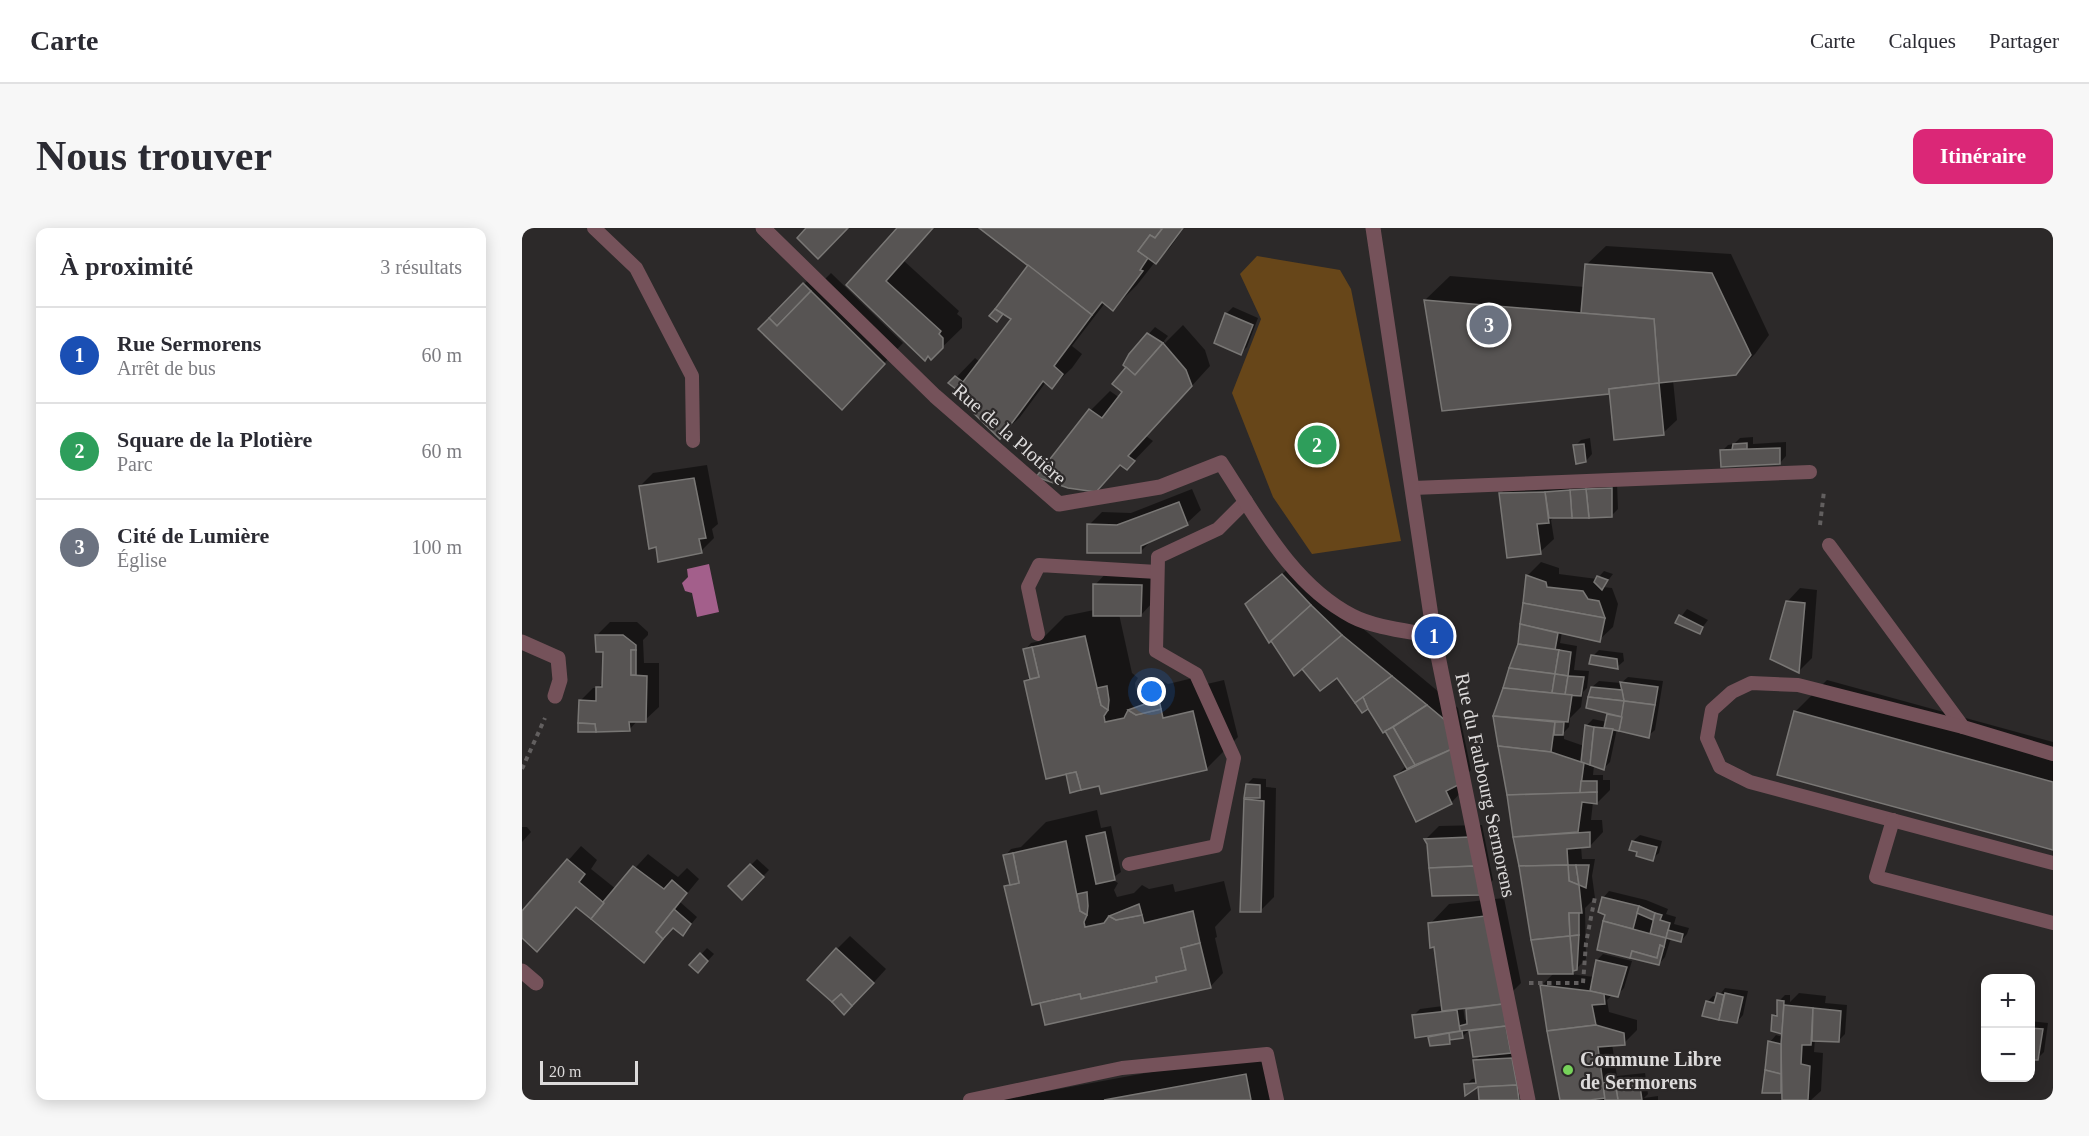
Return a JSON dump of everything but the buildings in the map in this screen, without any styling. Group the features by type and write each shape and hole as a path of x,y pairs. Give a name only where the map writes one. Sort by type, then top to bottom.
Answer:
{"street":[{"name":"Rue de la Plotière","path":"763,228 935,396 1059,504 1160,487 1221,463 1280,553 1323,598 1354,617 1386,627 1434,636"},
{"name":"Rue du Faubourg Sermorens","path":"1373,228 1434,636 1528,1100"},
{"path":"522,642 558,658 560,680 555,696"},
{"path":"522,972 536,983"}],"lane":[{"path":"594,228 636,268 692,376 693,441"},
{"path":"1413,488 1810,472"},
{"path":"1129,864 1216,846 1234,758 1196,674 1156,651 1158,557 1218,529 1246,501"},
{"path":"1829,545 1963,727"},
{"path":"1038,634 1028,587 1039,565 1157,572"},
{"path":"2053,754 1963,727 1797,685 1751,683 1732,692 1712,710 1707,738 1720,766 1750,782 2053,863"},
{"path":"1893,820 1876,877 2053,923"},
{"path":"970,1100 1122,1068 1267,1054 1277,1100"}],"path":[{"path":"1810,472 1819,474 1825,482 1820,527 1829,545"},
{"path":"522,769 555,696"},
{"path":"1505,982 1583,983 1586,942 1595,897"}],"shaded area":[{"path":"1257,256 1340,270 1351,289 1401,541 1312,554 1273,497 1232,393 1261,319 1240,274"},
{"path":"709,564 719,612 697,617 692,593 685,591 682,583 688,577 687,569"}],"place":[{"name":"Cité de Lumière","path":"1489,325"},
{"name":"Square de la Plotière","path":"1317,445"},
{"name":"Rue Sermorens","path":"1434,636"},
{"name":"Commune Libre de Sermorens","path":"1568,1070"}]}
